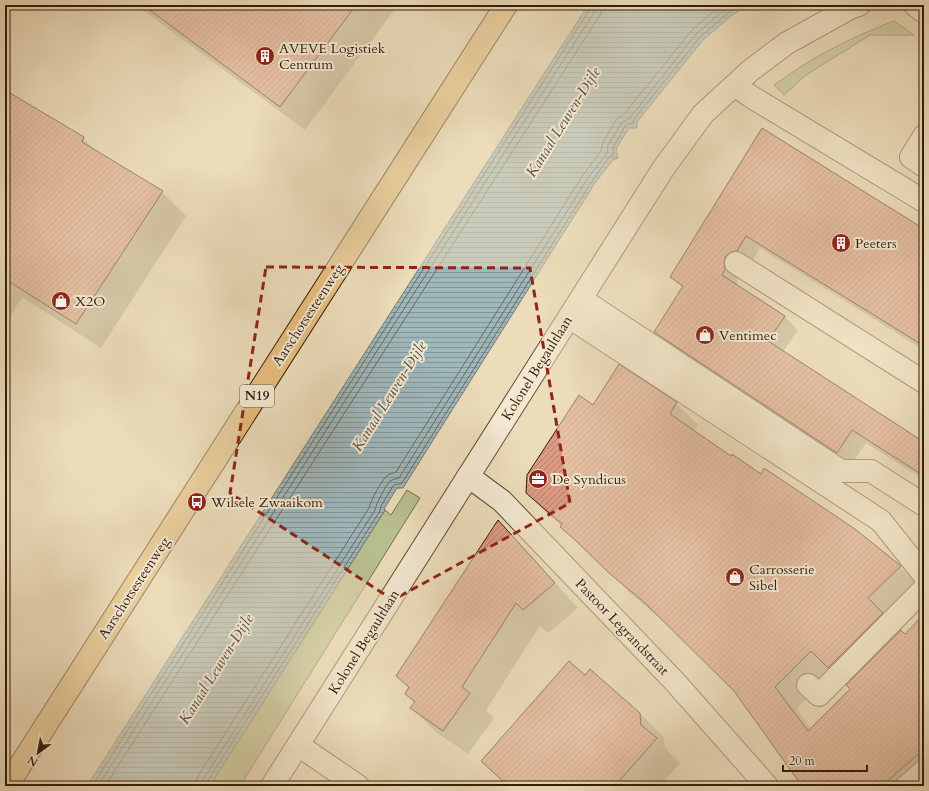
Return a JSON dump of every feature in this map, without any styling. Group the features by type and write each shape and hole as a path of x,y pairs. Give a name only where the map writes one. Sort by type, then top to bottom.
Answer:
{"main road":[{"name":"Aarschotsesteenweg","path":"7,786 506,5"}],"street":[{"name":"Kolonel Begaultlaan","path":"272,786 663,169 703,114 751,70 787,43 852,7 859,5"},
{"path":"915,5 924,12"},
{"path":"734,85 924,202"},
{"path":"924,136 911,157 924,166"},
{"path":"736,263 924,382"},
{"path":"581,299 841,471 871,471 924,505"},
{"path":"569,317 881,521 924,574"},
{"name":"Pastoor Legrandstraat","path":"468,476 502,501 675,682 767,786"},
{"path":"808,685 819,695 924,589"},
{"path":"298,745 358,786"},
{"path":"907,786 924,771"}],"highlighted area":[{"path":"266,267 530,268 570,503 393,600 230,493"}],"green space":[{"path":"894,21 914,35 870,35 806,75 784,95 774,85 830,50 862,34"},
{"path":"407,490 420,498 240,786 210,786 385,510 391,515"}],"water":[{"name":"Kanaal Leuven-Dijle","path":"588,5 747,5 703,40 637,122 637,128 629,128 616,149 618,158 613,160 595,183 403,488 397,488 384,509 385,510 210,786 87,786"}],"building":[{"name":"AVEVE Logistiek Centrum","path":"143,5 356,5 280,107"},
{"path":"5,90 84,137 82,142 163,191 76,324 5,279"},
{"path":"762,128 924,229 924,346 746,236 737,251 731,252 725,257 725,269 722,275 785,316 768,341 924,442 924,476 852,430 837,453 654,332 683,286 670,277"},
{"path":"619,364 677,402 670,414 731,456 732,454 761,474 764,468 855,529 901,566 868,598 883,613 828,668 811,651 775,687 808,731 850,689 846,685 901,630 905,634 924,614 924,749 882,786 802,786 734,691 646,604 608,572 560,527 562,524 526,493 527,475 579,395 593,405"},
{"path":"498,520 555,583 523,610 516,603 462,687 470,693 443,731 410,708 415,702 405,694 409,687 396,676"},
{"path":"569,661 585,675 590,669 640,713 641,725 657,738 615,786 508,786 481,761"}],"place":[{"name":"AVEVE Logistiek Centrum","path":"265,56"},
{"name":"Peeters","path":"841,243"},
{"name":"X2O","path":"61,301"},
{"name":"Ventimec","path":"705,335"},
{"name":"De Syndicus","path":"538,479"},
{"name":"Wilsele Zwaaikom","path":"197,502"},
{"name":"Carrosserie Sibel","path":"735,577"}]}
